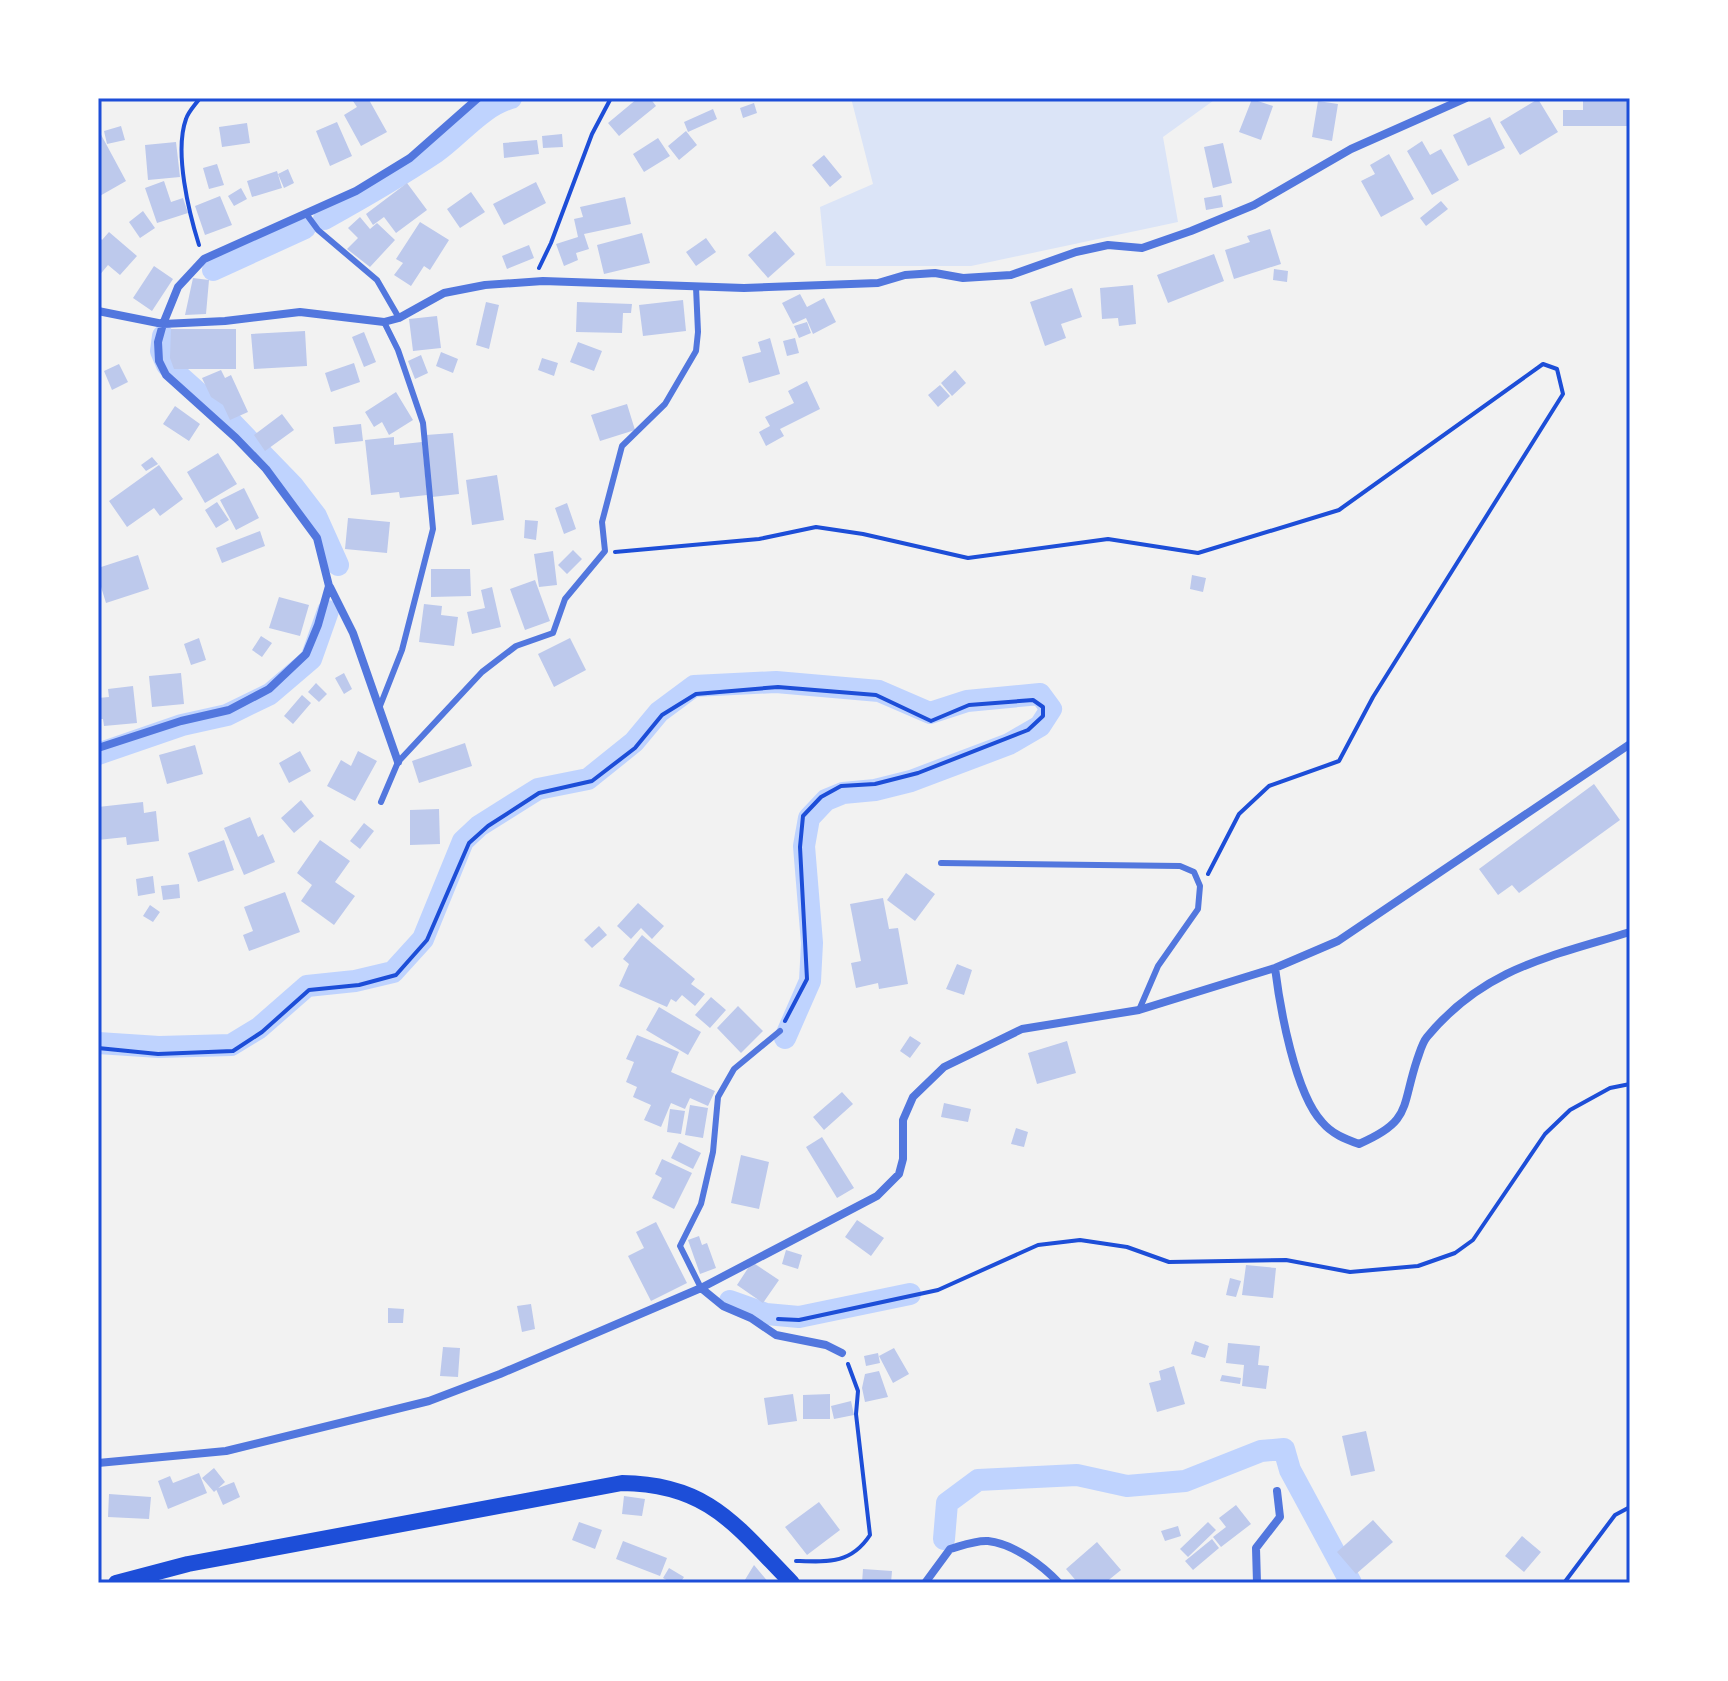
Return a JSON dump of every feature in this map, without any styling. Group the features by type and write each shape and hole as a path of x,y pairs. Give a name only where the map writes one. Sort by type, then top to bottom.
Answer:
{"main road":[{"path":"116,1583 204,1561 622,1483 648,1483 682,1491 721,1512 792,1583"}],"street":[{"path":"398,762 353,633 329,586 317,538 266,469 166,375 159,361 158,342 178,287 204,259 356,191 410,158 478,98"},
{"path":"98,311 163,324 225,321 300,312 384,322 399,318 444,293 485,285 543,281 696,287 878,283 905,275 935,273 963,278 1011,275 1076,252 1108,245 1142,248 1191,231 1254,205 1351,149 1466,98"},
{"path":"98,748 181,721 229,710 269,689 306,654 329,586"},
{"path":"98,1463 226,1451 429,1401 701,1288 888,1188 899,1174 903,1159 903,1120 913,1097 944,1067 1022,1029 1139,1010 1275,968 1338,941 1630,744"},
{"path":"1275,968 1282,1021 1306,1096 1320,1121 1336,1135 1359,1144 1384,1133 1403,1113 1411,1076 1424,1040 1489,982 1524,964 1630,932"},
{"path":"701,1288 723,1306 751,1318 776,1335 826,1345 842,1353"},
{"path":"1257,1583 1256,1548 1280,1517 1277,1491"},
{"path":"925,1583 950,1549 986,1541 1007,1547 1045,1568 1059,1583"}],"lane":[{"path":"307,215 318,230 377,280 399,318"},
{"path":"381,802 398,762 482,672 516,646 553,633 565,599 605,551 602,522 622,446 665,404 696,351 696,287"},
{"path":"380,706 402,650 433,529 423,423 398,350 384,322"},
{"path":"941,863 1180,866 1194,872 1200,886 1198,909 1158,966 1139,1010"},
{"path":"701,1288 680,1246 701,1204 713,1152 718,1097 734,1069 780,1031"}],"path":[{"path":"200,98 185,120 182,153 186,204 204,259"},
{"path":"543,281 538,266 551,243 592,134 611,98"},
{"path":"605,551 622,553 759,539 816,527 863,534 968,558 1108,539 1198,553 1339,510 1543,364 1557,369 1563,394 1373,697 1339,761 1269,786 1239,814 1200,886"},
{"path":"98,1048 158,1054 233,1051 262,1032 309,990 359,985 396,975 427,940 469,843 488,826 539,793 592,781 635,748 662,715 696,694 778,687 876,695 931,721 969,705 1033,700 1043,707 1043,716 1028,730 918,773 875,784 841,786 821,797 803,816 800,847 807,979 780,1031"},
{"path":"751,1318 799,1320 938,1290 1038,1245 1080,1240 1127,1247 1169,1262 1286,1260 1350,1272 1418,1266 1455,1253 1473,1240 1545,1134 1570,1110 1610,1088 1630,1084"},
{"path":"770,1561 833,1562 861,1549 870,1535 856,1414 858,1391 842,1353"},
{"path":"1564,1583 1615,1515 1630,1507"}],"shaded area":[{"path":"851,98 1217,98 1163,137 1178,222 971,266 826,266 820,207 873,184"}],"building":[{"path":"368,98 387,132 361,146 344,115 357,107 353,101"},
{"path":"638,98 650,98 656,106 619,136 608,123"},
{"path":"1583,98 1627,98 1627,126 1563,126 1563,110 1583,110"},
{"path":"1252,99 1273,106 1261,140 1239,132"},
{"path":"1538,99 1558,132 1520,155 1500,122"},
{"path":"1318,101 1338,104 1332,141 1312,137"},
{"path":"754,103 757,113 743,118 740,108"},
{"path":"713,109 717,119 688,132 684,122"},
{"path":"1490,117 1505,148 1468,166 1453,135"},
{"path":"337,122 352,156 330,166 316,131"},
{"path":"247,123 250,143 222,147 219,127"},
{"path":"121,126 125,140 107,144 104,131"},
{"path":"98,129 126,181 98,197"},
{"path":"686,131 697,145 679,160 668,146"},
{"path":"562,134 563,147 543,148 542,136"},
{"path":"658,138 670,156 644,172 633,154"},
{"path":"537,140 539,154 504,158 503,143"},
{"path":"1422,141 1430,155 1441,149 1459,180 1432,195 1407,151"},
{"path":"176,142 180,177 148,180 145,145"},
{"path":"1223,143 1232,183 1213,188 1204,147"},
{"path":"1389,154 1414,199 1381,217 1361,181 1375,174 1370,165"},
{"path":"824,155 842,177 830,187 812,165"},
{"path":"217,164 224,185 209,189 203,168"},
{"path":"288,169 294,183 284,188 278,174"},
{"path":"277,171 282,188 252,197 247,181"},
{"path":"164,181 171,202 183,198 188,213 157,223 145,188"},
{"path":"536,182 546,203 504,225 493,204"},
{"path":"407,183 427,210 396,233 384,217 373,225 366,214"},
{"path":"241,188 247,199 234,206 228,196"},
{"path":"471,192 485,212 460,228 447,209"},
{"path":"1221,195 1223,207 1206,210 1204,198"},
{"path":"220,196 232,225 205,235 195,206"},
{"path":"625,197 631,224 584,234 589,249 576,253 578,260 564,266 556,244 578,237 574,219 583,217 580,207"},
{"path":"1441,201 1448,209 1426,226 1420,218"},
{"path":"143,211 155,228 140,238 129,222"},
{"path":"360,217 370,229 377,223 395,240 370,267 347,249 358,238 348,228"},
{"path":"420,222 449,240 430,270 424,266 411,286 394,275 403,263 396,259"},
{"path":"1270,229 1281,264 1234,279 1225,250 1250,242 1247,236"},
{"path":"775,231 795,254 768,278 748,255"},
{"path":"109,232 137,256 120,275 108,265 98,277 98,236 102,240"},
{"path":"642,233 650,263 604,274 597,245"},
{"path":"706,238 716,252 696,266 686,252"},
{"path":"529,245 534,258 507,269 502,256"},
{"path":"1214,254 1224,281 1168,303 1157,275"},
{"path":"154,266 173,279 152,311 133,298"},
{"path":"1274,269 1288,271 1287,282 1273,280"},
{"path":"193,278 209,280 206,314 185,315"},
{"path":"1133,285 1136,324 1119,326 1118,318 1102,319 1100,288"},
{"path":"1072,288 1082,317 1061,324 1066,338 1045,346 1030,302"},
{"path":"800,294 807,307 824,298 836,322 813,334 806,318 793,324 782,303"},
{"path":"683,300 686,331 643,336 639,305"},
{"path":"486,302 499,305 489,349 476,345"},
{"path":"577,302 632,304 631,313 623,313 622,333 576,332"},
{"path":"437,316 441,348 413,351 409,319"},
{"path":"807,322 811,333 799,338 794,326"},
{"path":"171,329 236,329 236,369 174,369 170,358"},
{"path":"305,331 307,366 254,369 251,334"},
{"path":"364,332 376,362 364,367 352,337"},
{"path":"770,338 780,374 749,383 742,357 761,352 758,342"},
{"path":"795,338 799,353 787,356 783,341"},
{"path":"578,342 602,351 594,371 570,362"},
{"path":"441,352 458,359 453,373 436,366"},
{"path":"421,355 428,373 415,379 408,361"},
{"path":"542,358 558,363 554,376 538,370"},
{"path":"354,363 360,382 331,392 325,373"},
{"path":"119,364 128,382 112,390 104,371"},
{"path":"221,370 225,378 231,375 248,412 230,420 223,405 211,397 202,378"},
{"path":"955,370 966,383 952,396 941,383"},
{"path":"807,381 820,409 780,429 784,436 766,446 759,432 770,426 765,417 794,403 788,391"},
{"path":"940,385 950,396 938,407 928,395"},
{"path":"396,392 413,420 389,435 382,422 374,427 365,412"},
{"path":"627,404 635,430 600,441 591,415"},
{"path":"175,406 200,424 189,441 163,424"},
{"path":"282,414 294,430 265,451 254,435"},
{"path":"361,424 363,441 335,444 333,427"},
{"path":"453,433 459,494 432,497 426,435"},
{"path":"394,437 394,445 422,442 427,495 400,498 399,492 371,495 365,440"},
{"path":"218,453 237,484 205,503 187,472"},
{"path":"152,457 158,464 146,471 141,465"},
{"path":"159,465 183,499 160,516 154,508 127,527 109,501"},
{"path":"497,475 504,520 472,525 466,480"},
{"path":"244,488 259,518 236,530 220,500"},
{"path":"217,502 229,520 216,528 205,510"},
{"path":"567,503 576,529 564,534 555,508"},
{"path":"348,518 390,522 387,553 345,549"},
{"path":"525,520 538,521 536,540 524,538"},
{"path":"260,531 265,546 222,563 216,548"},
{"path":"573,550 582,559 567,574 558,565"},
{"path":"553,551 557,585 539,587 534,554"},
{"path":"138,555 149,589 106,603 98,568"},
{"path":"431,569 470,569 471,596 431,597"},
{"path":"1192,575 1206,578 1203,592 1190,589"},
{"path":"535,580 550,621 525,630 510,589"},
{"path":"492,587 501,627 472,634 467,612 485,608 481,590"},
{"path":"279,597 309,605 300,636 269,628"},
{"path":"424,604 442,606 441,615 458,617 454,646 419,642"},
{"path":"261,636 272,643 262,657 252,650"},
{"path":"199,638 206,660 191,665 184,644"},
{"path":"570,638 586,670 554,687 538,654"},
{"path":"181,673 184,704 152,707 149,676"},
{"path":"344,673 352,689 344,694 335,678"},
{"path":"316,683 327,694 319,702 308,692"},
{"path":"133,686 137,723 104,726 103,719 98,719 98,698 109,697 108,689"},
{"path":"302,695 311,703 293,724 284,716"},
{"path":"465,743 472,766 419,783 412,761"},
{"path":"195,745 203,774 167,784 159,755"},
{"path":"300,751 311,771 289,783 279,763"},
{"path":"358,751 377,761 355,801 327,786 341,760 351,766"},
{"path":"1594,784 1620,820 1519,893 1512,885 1498,895 1479,869"},
{"path":"301,800 314,816 294,833 281,818"},
{"path":"143,802 144,813 156,811 159,841 127,845 126,837 98,840 98,807"},
{"path":"439,809 440,844 410,845 410,810"},
{"path":"250,817 258,837 263,834 275,862 244,875 224,828"},
{"path":"364,823 374,831 360,849 350,841"},
{"path":"224,840 234,870 198,882 188,853"},
{"path":"320,840 350,861 335,882 355,896 334,925 301,901 312,885 297,873"},
{"path":"906,873 935,894 915,921 887,900"},
{"path":"153,876 155,893 138,896 136,879"},
{"path":"179,884 180,898 163,900 161,886"},
{"path":"285,892 300,932 249,951 243,935 253,931 244,907"},
{"path":"883,898 889,929 898,928 908,984 879,989 878,983 856,988 851,963 861,961 850,904"},
{"path":"638,903 664,926 652,939 641,928 631,939 617,926"},
{"path":"150,905 160,912 153,922 143,916"},
{"path":"599,926 607,935 592,948 584,940"},
{"path":"642,935 695,979 691,984 705,994 695,1006 682,995 676,1002 671,999 667,1007 619,986 629,964 623,959"},
{"path":"957,964 972,970 964,995 946,989"},
{"path":"711,997 726,1010 710,1028 695,1015"},
{"path":"738,1006 763,1031 741,1053 717,1028"},
{"path":"659,1007 701,1032 688,1055 646,1030"},
{"path":"637,1035 679,1052 671,1072 715,1091 708,1106 690,1098 685,1109 671,1103 661,1127 644,1120 651,1105 633,1097 637,1087 626,1082 634,1062 626,1059"},
{"path":"910,1036 921,1043 910,1058 900,1051"},
{"path":"1067,1041 1076,1073 1037,1084 1028,1053"},
{"path":"842,1092 853,1104 824,1130 813,1117"},
{"path":"944,1103 971,1109 968,1122 941,1117"},
{"path":"690,1105 708,1108 703,1138 685,1135"},
{"path":"670,1109 685,1111 681,1134 667,1132"},
{"path":"1016,1128 1028,1132 1024,1147 1011,1144"},
{"path":"822,1137 854,1188 837,1198 806,1147"},
{"path":"679,1142 701,1153 693,1169 671,1158"},
{"path":"741,1155 769,1162 759,1209 731,1203"},
{"path":"662,1159 692,1173 674,1209 652,1198 662,1178 655,1174"},
{"path":"857,1220 884,1238 871,1256 845,1237"},
{"path":"656,1222 687,1283 651,1301 628,1256 644,1248 636,1232"},
{"path":"699,1236 702,1245 707,1243 716,1268 700,1274 688,1240"},
{"path":"786,1250 802,1255 798,1269 782,1264"},
{"path":"752,1262 779,1280 763,1303 737,1285"},
{"path":"1246,1265 1276,1268 1273,1298 1242,1295"},
{"path":"1230,1278 1241,1281 1236,1297 1226,1295"},
{"path":"531,1304 535,1329 522,1332 517,1306"},
{"path":"388,1308 404,1309 403,1323 388,1323"},
{"path":"1195,1341 1209,1346 1205,1358 1191,1354"},
{"path":"1228,1343 1260,1346 1258,1365 1269,1366 1266,1389 1242,1386 1244,1365 1226,1363"},
{"path":"443,1347 460,1348 458,1377 440,1376"},
{"path":"894,1348 909,1374 893,1383 879,1356"},
{"path":"878,1353 880,1363 866,1366 864,1356"},
{"path":"1174,1366 1185,1404 1157,1412 1149,1383 1161,1380 1159,1371"},
{"path":"879,1371 888,1397 865,1402 862,1388 865,1374"},
{"path":"1222,1375 1241,1378 1240,1384 1220,1381"},
{"path":"793,1394 797,1421 768,1425 764,1398"},
{"path":"830,1394 830,1419 803,1419 803,1395"},
{"path":"851,1401 854,1415 834,1419 831,1406"},
{"path":"1366,1431 1375,1471 1351,1476 1342,1436"},
{"path":"214,1468 225,1482 214,1492 202,1478"},
{"path":"199,1473 207,1493 168,1509 158,1481 170,1476 173,1483"},
{"path":"234,1482 240,1497 223,1505 216,1489"},
{"path":"109,1494 151,1497 149,1519 108,1517"},
{"path":"624,1496 645,1499 642,1516 622,1514"},
{"path":"819,1502 840,1530 807,1555 785,1527"},
{"path":"1236,1505 1251,1524 1221,1547 1213,1537 1226,1527 1219,1518"},
{"path":"1373,1520 1393,1542 1356,1574 1337,1552"},
{"path":"579,1522 602,1530 595,1549 572,1540"},
{"path":"1208,1522 1216,1530 1188,1557 1180,1549"},
{"path":"1178,1526 1181,1536 1165,1541 1161,1531"},
{"path":"1522,1536 1541,1552 1524,1572 1505,1556"},
{"path":"1212,1539 1219,1548 1193,1570 1185,1561"},
{"path":"623,1541 667,1558 660,1576 616,1559"},
{"path":"1097,1542 1121,1570 1105,1583 1078,1583 1066,1569"},
{"path":"754,1565 769,1583 743,1583"},
{"path":"669,1568 684,1577 680,1583 663,1578"},
{"path":"863,1569 892,1571 891,1583 862,1583"}],"waterway":[{"path":"324,219 422,161 490,107 511,98"},
{"path":"213,270 305,228"},
{"path":"163,336 161,351 167,365 232,423 293,486 316,516 338,565"},
{"path":"98,754 182,725 227,715 270,694 311,659 328,611"},
{"path":"98,1043 159,1047 231,1045 259,1028 307,986 355,981 393,972 423,939 463,841 479,826 538,789 588,779 634,742 659,712 694,686 776,682 879,691 930,713 967,701 1040,694 1051,709 1040,726 1009,744 911,781 875,790 843,793 826,800 809,818 804,846 812,943 810,981 785,1038"},
{"path":"730,1301 766,1314 799,1317 910,1294"},
{"path":"944,1539 947,1503 978,1480 1077,1475 1127,1486 1185,1481 1261,1451 1284,1449 1290,1470 1351,1583"}]}
